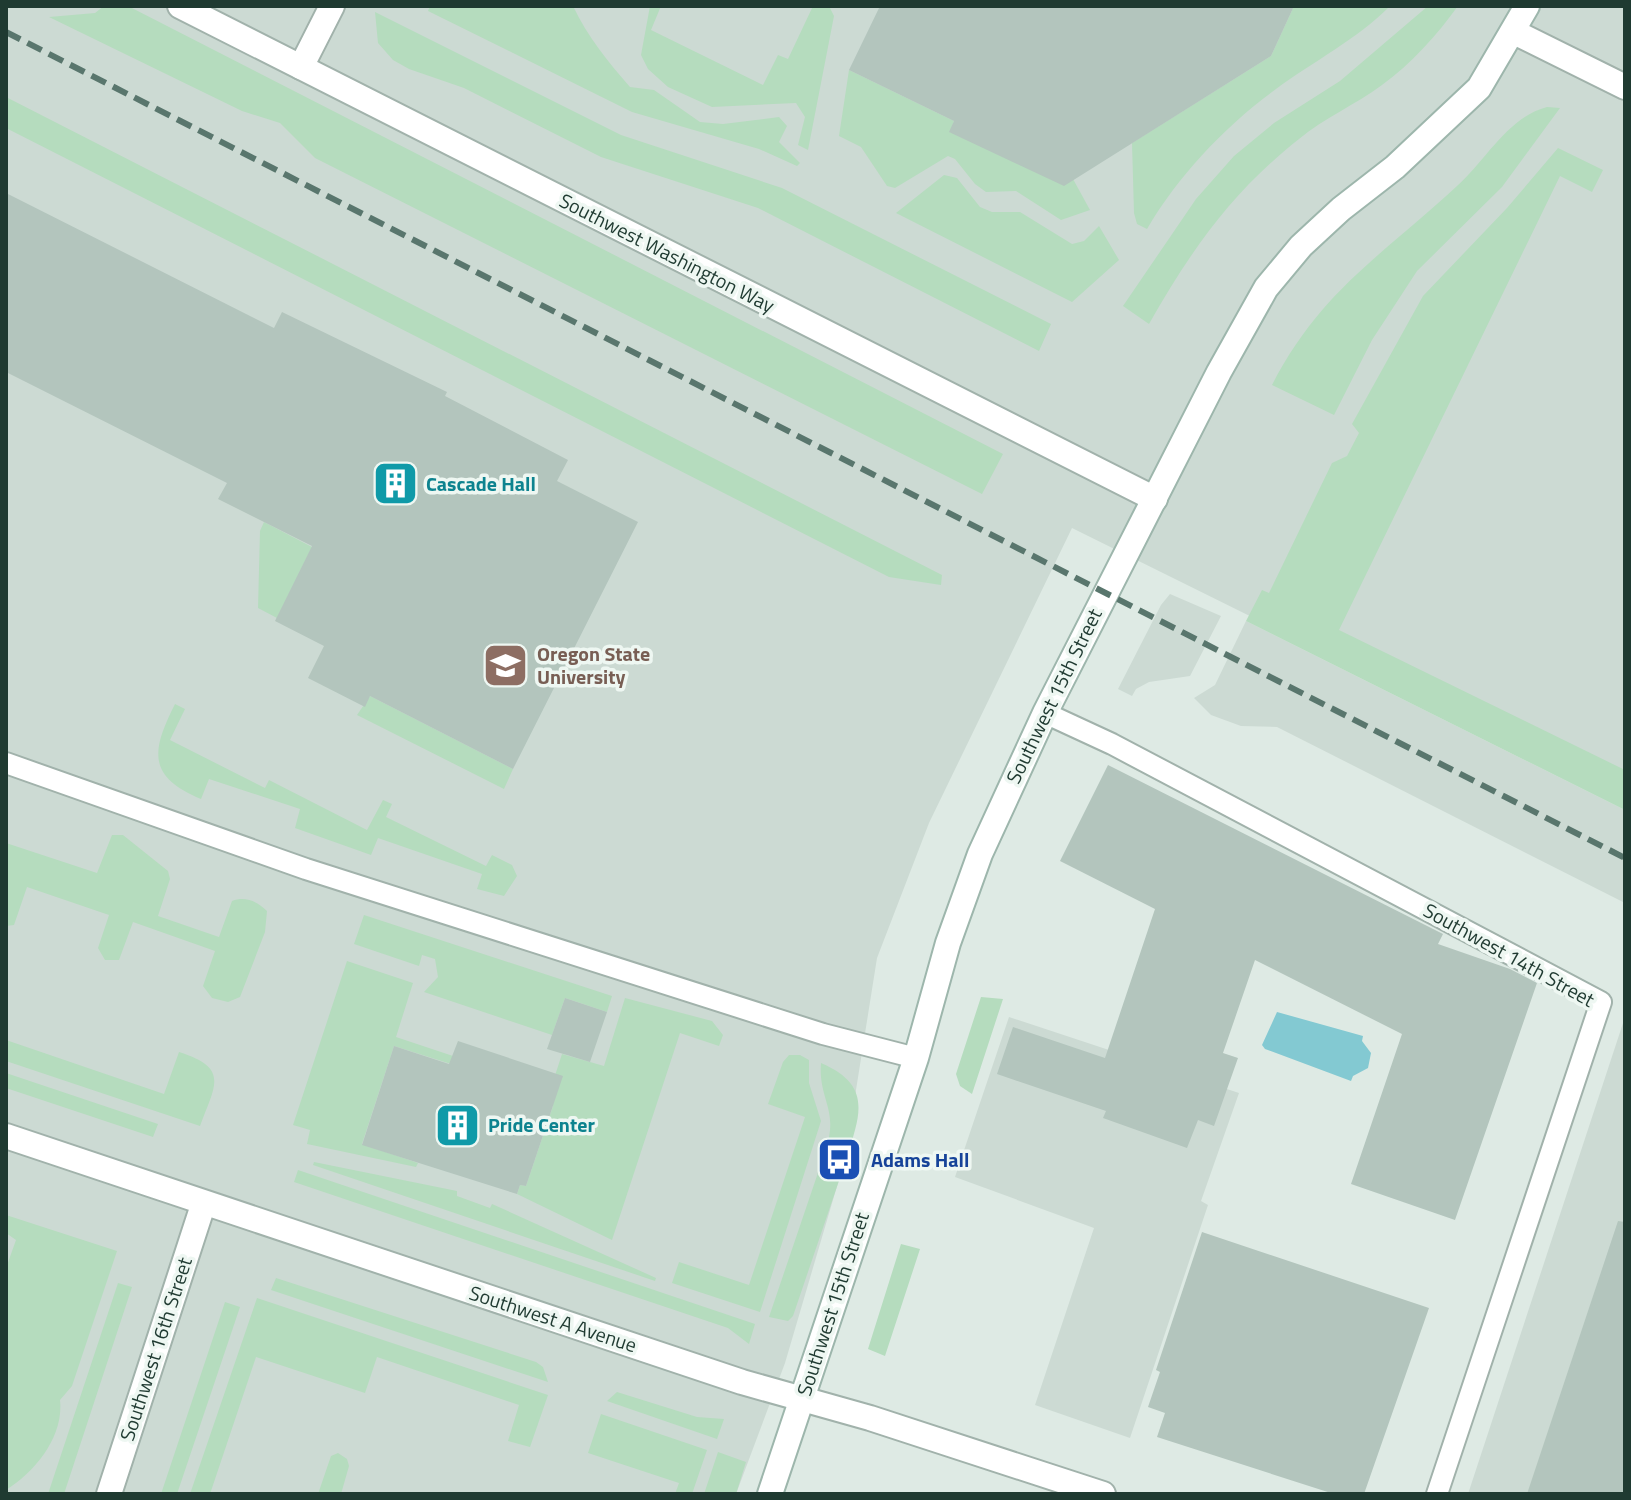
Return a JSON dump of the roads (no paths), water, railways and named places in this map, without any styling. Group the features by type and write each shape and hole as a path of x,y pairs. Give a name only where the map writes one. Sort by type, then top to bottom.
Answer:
{"street":[{"name":"Southwest Washington Way","path":"180,6 1155,499"},
{"path":"301,67 332,6"},
{"name":"Southwest 15th Street","path":"770,1494 916,1058 948,943 980,854 1045,713 1266,288 1301,246 1449,119 1479,88 1527,6"},
{"path":"1514,32 1625,87"},
{"name":"Southwest A Avenue","path":"6,1136 203,1205 801,1400 870,1418 1103,1494"},
{"name":"Southwest 16th Street","path":"109,1494 203,1205"}],"lane":[{"name":"Southwest 14th Street","path":"1045,713 1126,751 1601,1002 1437,1494"},
{"path":"6,763 333,877 823,1034 916,1058"}],"water":[{"path":"1277,1012 1363,1036 1362,1041 1371,1053 1368,1068 1353,1076 1351,1081 1265,1049 1262,1045"}],"railway":[{"path":"6,32 1625,858"}],"place":[{"name":"Cascade Hall","path":"395,484"},
{"name":"Oregon State University","path":"506,665"},
{"name":"Pride Center","path":"457,1125"},
{"name":"Adams Hall","path":"840,1160"}]}
